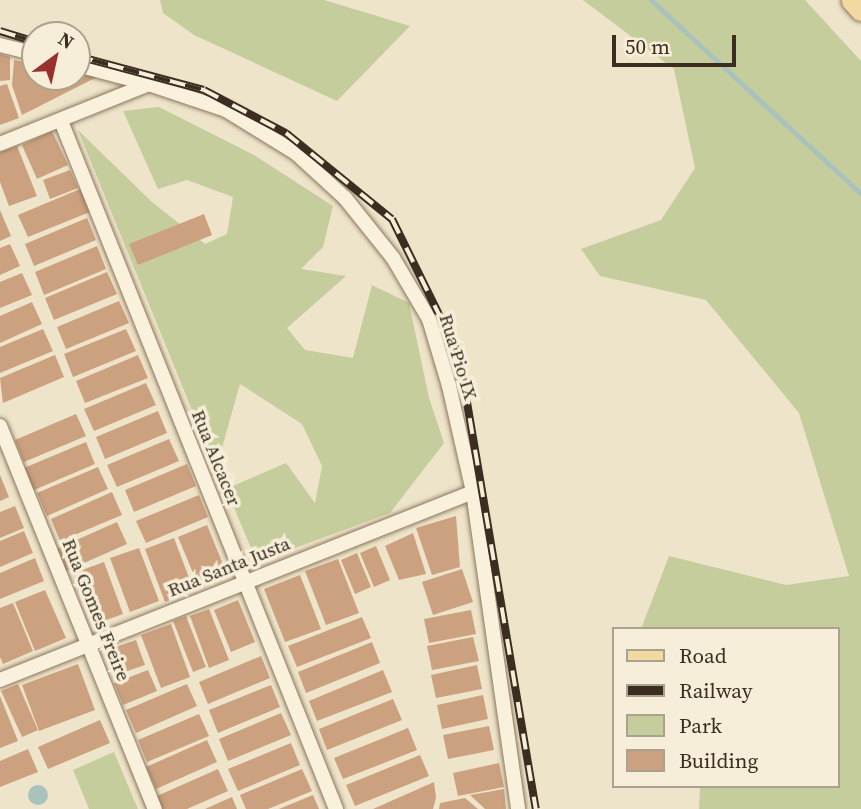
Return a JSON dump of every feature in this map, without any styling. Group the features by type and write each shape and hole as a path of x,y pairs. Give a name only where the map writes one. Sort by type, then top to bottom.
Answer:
{"main road":[{"path":"853,0 861,9"}],"street":[{"path":"0,45 21,50"},
{"name":"Rua Pio IX","path":"91,69 149,84 226,110 296,153 345,198 393,258 429,319 449,386 473,492 518,809"},
{"path":"0,144 149,84"},
{"name":"Rua Alcacer","path":"61,121 336,809"},
{"name":"Rua Gomes Freire","path":"0,426 155,809"},
{"name":"Rua Santa Justa","path":"0,680 473,492"}],"green space":[{"path":"160,0 324,0 410,26 337,101 194,35 163,13"},
{"path":"583,0 805,0 861,61 861,809 699,809 700,788 840,788 840,627 642,627 669,556 786,585 849,576 799,413 706,300 600,276 581,249 661,220 695,168 674,69"},
{"path":"159,107 254,155 333,206 323,247 301,269 346,276 287,328 305,350 353,358 372,285 409,303 429,398 444,443 390,513 257,562 226,489 286,463 315,503 322,466 302,424 240,384 216,469 78,130 152,202 205,244 227,234 233,197 187,180 158,189 123,111"},
{"path":"114,752 138,809 89,809 73,770"}],"water":[{"path":"34,785 42,785 48,795 42,805 34,805 28,799 28,791"}],"building":[{"path":"0,54 10,57 10,80 0,81"},
{"path":"14,60 21,61 21,91 69,91 22,115 12,85"},
{"path":"7,84 19,118 0,125 0,86"},
{"path":"52,131 68,165 37,179 22,145"},
{"path":"17,146 37,196 9,206 0,182 0,152"},
{"path":"70,170 78,188 50,199 43,180"},
{"path":"80,189 90,212 28,237 18,215"},
{"path":"0,210 11,236 0,241"},
{"path":"204,214 212,235 138,265 129,244"},
{"path":"87,218 96,240 34,266 25,244"},
{"path":"10,244 20,266 0,275 0,248"},
{"path":"97,246 106,269 44,295 35,272"},
{"path":"107,272 117,294 54,320 45,298"},
{"path":"22,273 32,295 0,308 0,282"},
{"path":"119,301 129,323 66,349 57,327"},
{"path":"32,302 42,324 0,343 0,316"},
{"path":"43,329 53,351 0,373 0,347"},
{"path":"126,329 136,351 73,377 64,354"},
{"path":"55,355 64,377 3,403 0,378"},
{"path":"138,355 148,378 85,403 76,381"},
{"path":"146,383 156,405 94,431 84,409"},
{"path":"158,411 167,433 105,459 96,437"},
{"path":"76,414 86,436 24,462 15,440"},
{"path":"169,439 179,461 117,487 107,465"},
{"path":"86,442 95,464 34,490 24,468"},
{"path":"187,464 196,486 134,512 125,490"},
{"path":"98,467 108,489 47,516 37,493"},
{"path":"0,475 9,497 0,501"},
{"path":"112,492 122,515 60,541 51,519"},
{"path":"199,495 208,517 146,543 136,521"},
{"path":"15,506 24,528 0,538 0,512"},
{"path":"456,516 460,567 432,575 416,528"},
{"path":"117,522 127,544 66,571 56,549"},
{"path":"207,525 227,574 198,585 178,537"},
{"path":"24,531 33,553 0,567 0,541"},
{"path":"413,533 426,574 399,580 385,546"},
{"path":"174,538 194,591 165,602 145,549"},
{"path":"376,546 390,580 374,587 360,553"},
{"path":"139,548 159,601 130,612 110,558"},
{"path":"357,553 371,587 355,594 341,560"},
{"path":"35,558 44,581 0,599 0,573"},
{"path":"338,559 359,613 326,625 305,571"},
{"path":"104,562 123,614 93,625 74,573"},
{"path":"462,569 473,602 433,615 422,582"},
{"path":"300,575 321,629 285,642 264,589"},
{"path":"45,590 66,638 35,651 15,602"},
{"path":"238,600 255,642 231,652 214,610"},
{"path":"13,603 33,651 3,664 0,657 0,608"},
{"path":"209,609 229,660 209,668 190,616"},
{"path":"471,610 476,634 429,643 424,619"},
{"path":"186,616 206,667 193,672 173,621"},
{"path":"362,617 371,638 297,667 288,646"},
{"path":"171,624 190,677 161,688 141,635"},
{"path":"473,637 479,661 432,670 427,646"},
{"path":"136,640 145,665 113,676 104,651"},
{"path":"372,642 380,663 306,693 298,672"},
{"path":"261,656 270,678 208,704 199,682"},
{"path":"78,664 95,710 39,731 22,685"},
{"path":"477,665 482,689 436,698 431,675"},
{"path":"148,670 157,691 123,705 114,683"},
{"path":"383,670 392,692 317,721 309,701"},
{"path":"18,684 38,730 22,737 1,691"},
{"path":"187,684 197,706 136,733 126,710"},
{"path":"271,685 280,707 218,733 209,710"},
{"path":"483,695 488,719 442,729 437,705"},
{"path":"0,696 18,741 0,748"},
{"path":"393,699 402,720 327,750 319,729"},
{"path":"281,713 291,735 228,761 219,739"},
{"path":"199,714 209,736 147,762 138,740"},
{"path":"100,720 110,743 48,769 38,747"},
{"path":"489,726 494,750 448,759 443,735"},
{"path":"408,728 417,750 343,779 334,758"},
{"path":"207,740 217,762 156,789 146,767"},
{"path":"291,743 300,765 238,791 228,769"},
{"path":"28,749 38,772 0,787 0,761"},
{"path":"420,755 429,776 355,806 346,785"},
{"path":"499,763 504,787 458,796 453,773"},
{"path":"218,769 228,791 187,809 162,809 157,796"},
{"path":"302,769 312,791 268,809 246,809 240,795"},
{"path":"434,782 436,798 433,809 373,809"},
{"path":"504,789 506,809 485,809 470,795"},
{"path":"313,795 319,809 279,809"},
{"path":"232,797 237,809 205,809"},
{"path":"465,798 478,809 439,809 440,803"}],"waterway":[{"path":"651,0 861,194"}],"railway":[{"path":"0,31 21,38"},
{"path":"91,60 204,90 286,133 392,219 459,355 536,809"}]}
